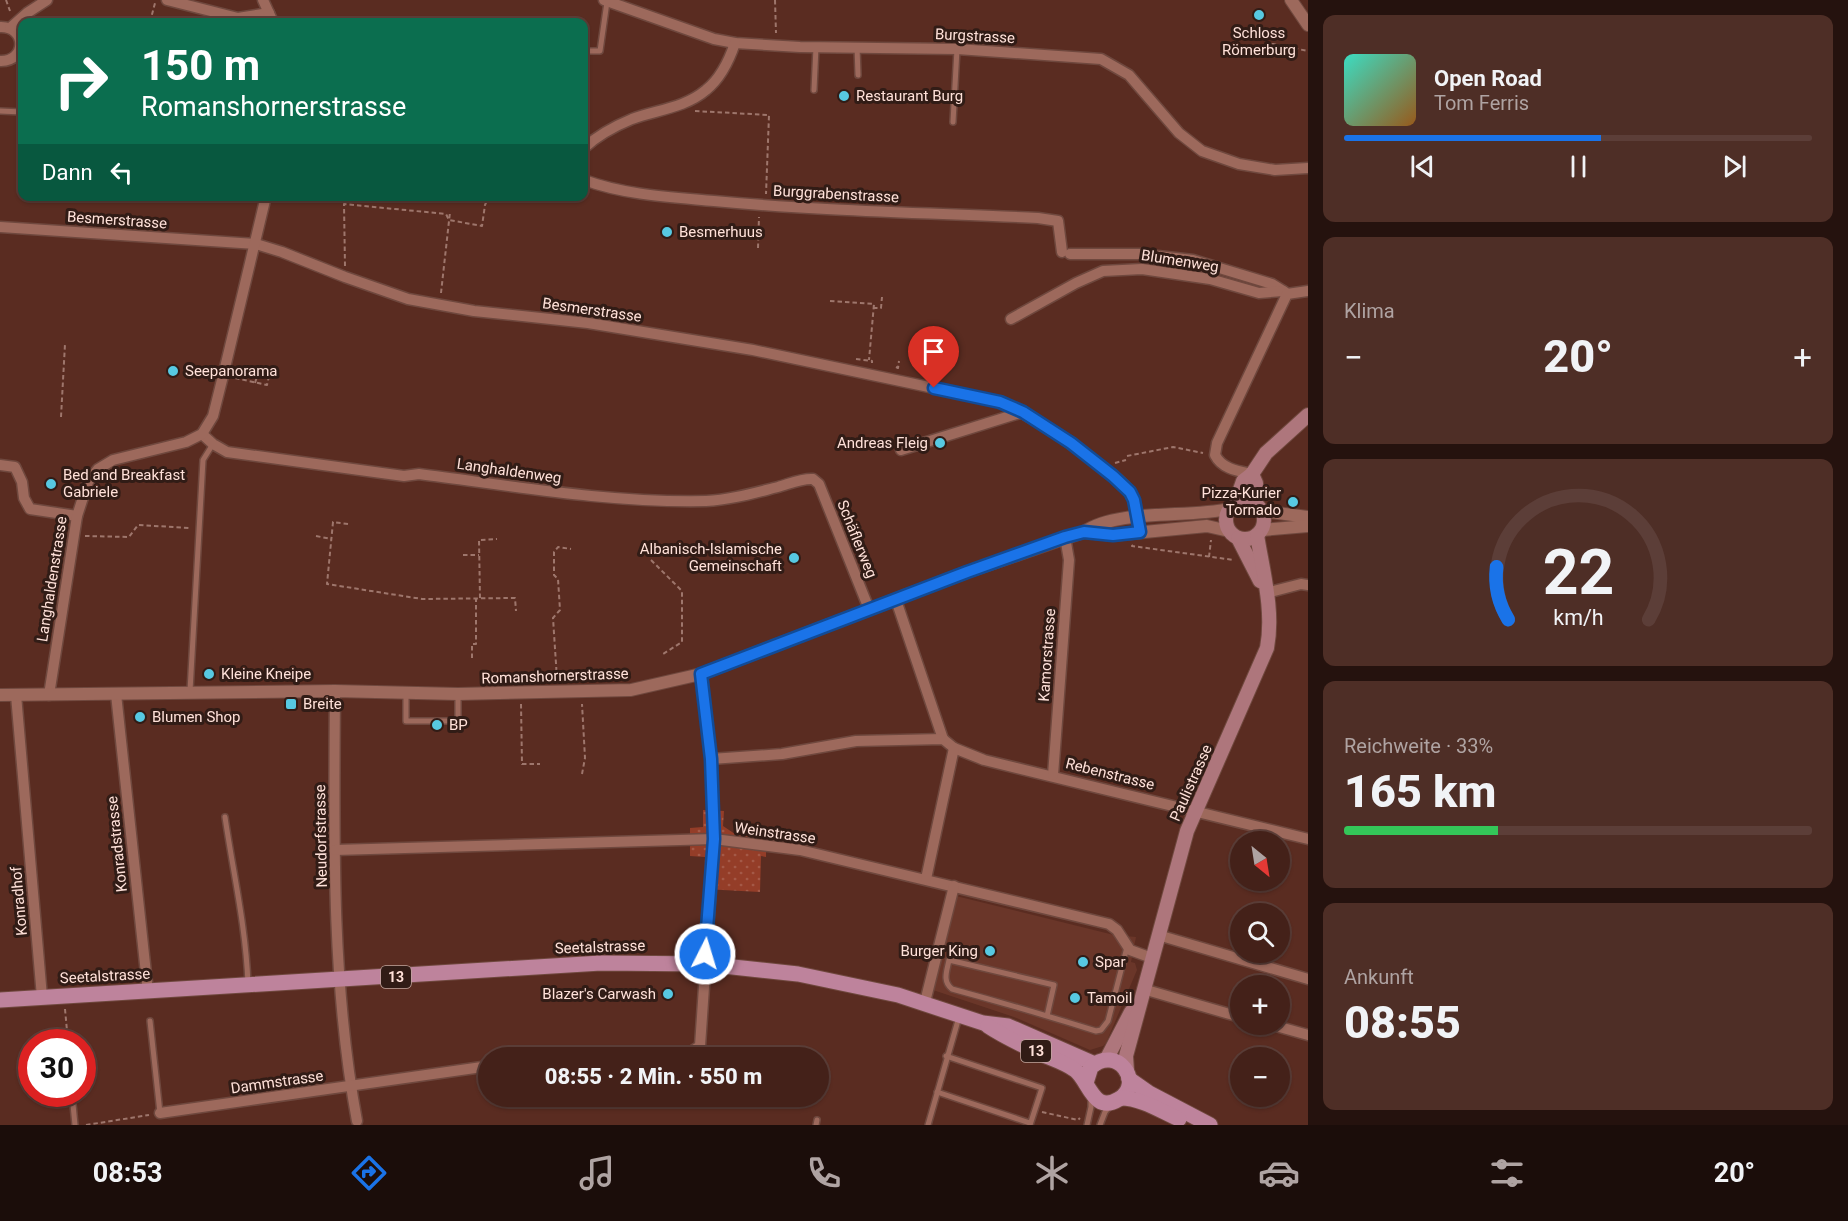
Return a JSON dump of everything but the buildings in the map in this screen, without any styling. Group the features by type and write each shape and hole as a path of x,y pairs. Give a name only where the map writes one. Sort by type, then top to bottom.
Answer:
{"main road":[{"path":"1252,474 1264,519 1259,532 1248,539 1234,535 1226,520 1244,481 1252,474 1266,453 1308,415"},
{"path":"1232,506 1245,501 1259,507"},
{"name":"Paulistrasse","path":"1128,1075 1126,1056 1180,851 1267,648 1270,614 1259,532"},
{"name":"Paulistrasse","path":"1234,535 1266,593"},
{"name":"Seetalstrasse","path":"0,1000 601,963 705,964 798,974 860,985 924,1002 983,1023 1008,1026 1101,1062"},
{"name":"Paulistrasse","path":"1101,1062 1143,988"},
{"name":"Seetalstrasse","path":"983,1023 1004,1037 1077,1071 1089,1089"},
{"path":"1193,1125 1129,1098 1106,1102 1098,1100 1089,1089 1088,1072 1101,1062 1118,1062 1128,1075 1149,1093 1210,1125"},
{"path":"1118,1100 1126,1092 1128,1075"}],"street":[{"path":"20,18 47,0"},
{"path":"167,0 238,18 271,18 263,0"},
{"path":"1291,0 1308,25"},
{"name":"Burgstrasse","path":"605,1 714,39 735,43 816,47 957,48 1101,59 1129,75 1179,133 1202,151 1239,164 1275,170 1308,168"},
{"path":"5,28 18,19"},
{"path":"588,145 608,130 632,119 688,102 705,91 720,76 730,59 735,43"},
{"path":"0,61 12,59 18,52"},
{"name":"Burggrabenstrasse","path":"588,181 634,193 763,205 1038,218 1058,221 1066,253 1140,254"},
{"path":"202,434 213,416 265,201"},
{"name":"Besmerstrasse","path":"0,227 256,244 408,299 474,311 600,325 753,350 1000,402 1023,412 1071,443 1125,487 1134,500 1138,518"},
{"name":"Blumenweg","path":"1140,254 1193,260 1272,284 1285,292"},
{"name":"Blumenweg","path":"1011,319 1076,283 1103,271 1142,269 1210,279 1259,293 1308,291"},
{"path":"1252,474 1236,471 1221,464 1215,456 1217,443 1285,292"},
{"path":"901,450 1023,412"},
{"name":"Langhaldenweg","path":"202,434 227,452 404,476 419,474 512,485 537,491 612,498 712,501 761,492 808,478 816,480"},
{"name":"Langhaldenstrasse","path":"49,695 77,516 88,482 98,469 113,460 186,442 202,434"},
{"path":"0,465 15,467 22,482 24,498 30,509 77,516"},
{"name":"Schäflerweg","path":"816,480 869,609"},
{"name":"Romanshornerstrasse","path":"0,695 335,691 458,694 631,690 701,674 869,609 1084,532 1102,522 1212,513 1232,506"},
{"path":"1259,507 1308,517"},
{"path":"1137,536 1138,518"},
{"name":"Romanshornerstrasse","path":"1084,532 1137,536 1207,526 1234,535"},
{"path":"1259,532 1308,526"},
{"name":"Kamorstrasse","path":"1053,775 1069,560 1065,537"},
{"path":"1266,593 1301,584 1308,585"},
{"path":"711,759 782,754 856,741 943,739 896,600"},
{"path":"698,1047 714,839 711,759 701,674"},
{"name":"Neudorfstrasse","path":"335,691 335,850 340,980 350,1087 357,1121"},
{"name":"Konradstrasse","path":"116,694 148,992"},
{"name":"Konradhof","path":"16,695 42,997"},
{"name":"Rebenstrasse","path":"943,739 954,748 984,760 1308,838"},
{"path":"926,879 954,748"},
{"name":"Weinstrasse","path":"335,850 714,839 800,850 1109,924 1117,930 1127,947 1136,953 1152,958"},
{"path":"924,1002 954,886"},
{"path":"1158,934 1308,979"},
{"path":"1143,988 1230,1014"},
{"path":"1290,1030 1308,1035"},
{"name":"Dammstrasse","path":"160,1113 478,1068"}],"lane":[{"name":"Burgstrasse","path":"588,51 600,51 605,1"},
{"path":"814,90 816,47"},
{"path":"857,47 858,75"},
{"path":"953,122 957,48"},
{"path":"0,111 18,112"},
{"path":"190,693 202,460 213,444"},
{"path":"405,693 406,721 458,721 458,694"},
{"path":"225,817 239,896 248,985"},
{"path":"1047,1016 1054,985 949,960 945,979 946,984 952,989 1096,1031 1101,1030 1108,1021 1127,947"},
{"path":"928,1125 959,1016"},
{"path":"150,1021 160,1113"},
{"path":"937,1092 1030,1124 1042,1088 946,1056"},
{"path":"1087,1125 1091,1107 1089,1089"},
{"path":"1100,1125 1105,1112 1118,1100"},
{"path":"73,1107 75,1125"}],"path":[{"path":"151,18 156,0"},
{"path":"775,0 775,25"},
{"path":"1235,52 1273,44 1308,51"},
{"path":"688,102 696,112 769,115 758,248"},
{"path":"449,220 482,226 486,201"},
{"path":"345,277 344,204 446,214 449,220"},
{"path":"442,291 450,212"},
{"path":"873,308 882,308 882,297"},
{"path":"830,301 874,304 869,360"},
{"path":"61,417 65,344"},
{"path":"244,380 246,370"},
{"path":"255,383 258,373"},
{"path":"223,376 267,385 269,376"},
{"path":"1112,460 1115,463 1173,447 1215,456"},
{"path":"348,525 333,522 327,584 402,597 515,598 516,611"},
{"path":"74,535 129,537 138,525 199,529"},
{"path":"1137,536 1132,546 1243,561"},
{"path":"316,537 331,539"},
{"path":"1209,557 1211,537"},
{"path":"472,658 472,644 476,644 479,540 497,539"},
{"path":"557,682 553,618 560,610 558,579 554,575 554,552 558,547 571,549"},
{"path":"463,555 479,555"},
{"path":"651,560 682,591 682,642 663,654"},
{"path":"582,701 585,758 582,774"},
{"path":"521,702 522,764 540,764"},
{"path":"65,1006 67,1029"},
{"path":"1035,1110 1078,1120 1081,1116"},
{"path":"86,1125 160,1113"}],"shaded area":[{"path":"703,810 724,811 723,826 735,834 766,839 766,857 761,856 760,892 704,889 705,857 690,856 690,828 703,827"},
{"path":"956,896 1114,935 1136,937 1131,962 1135,963 1137,970 1103,1046 1090,1050 1014,1017 933,990"}],"place":[{"name":"Schloss Römerburg","path":"1259,15"},
{"name":"Restaurant Burg","path":"844,96"},
{"name":"Besmerhuus","path":"667,232"},
{"name":"Seepanorama","path":"173,371"},
{"name":"Andreas Fleig","path":"940,443"},
{"name":"Bed and Breakfast Gabriele","path":"51,484"},
{"name":"Pizza-Kurier Tornado","path":"1293,502"},
{"name":"Albanisch-Islamische Gemeinschaft","path":"794,558"},
{"name":"Kleine Kneipe","path":"209,674"},
{"name":"Breite","path":"291,704"},
{"name":"Blumen Shop","path":"140,717"},
{"name":"BP","path":"437,725"},
{"name":"Burger King","path":"990,951"},
{"name":"Spar","path":"1083,962"},
{"name":"Blazer's Carwash","path":"668,994"},
{"name":"Tamoil","path":"1075,998"}],"route":[{"path":"705,954 714,839 711,759 701,674 1065,537 1084,532 1113,535 1140,532 1134,500 1130,492 1071,443 1023,412 1000,402 934,388"}]}
